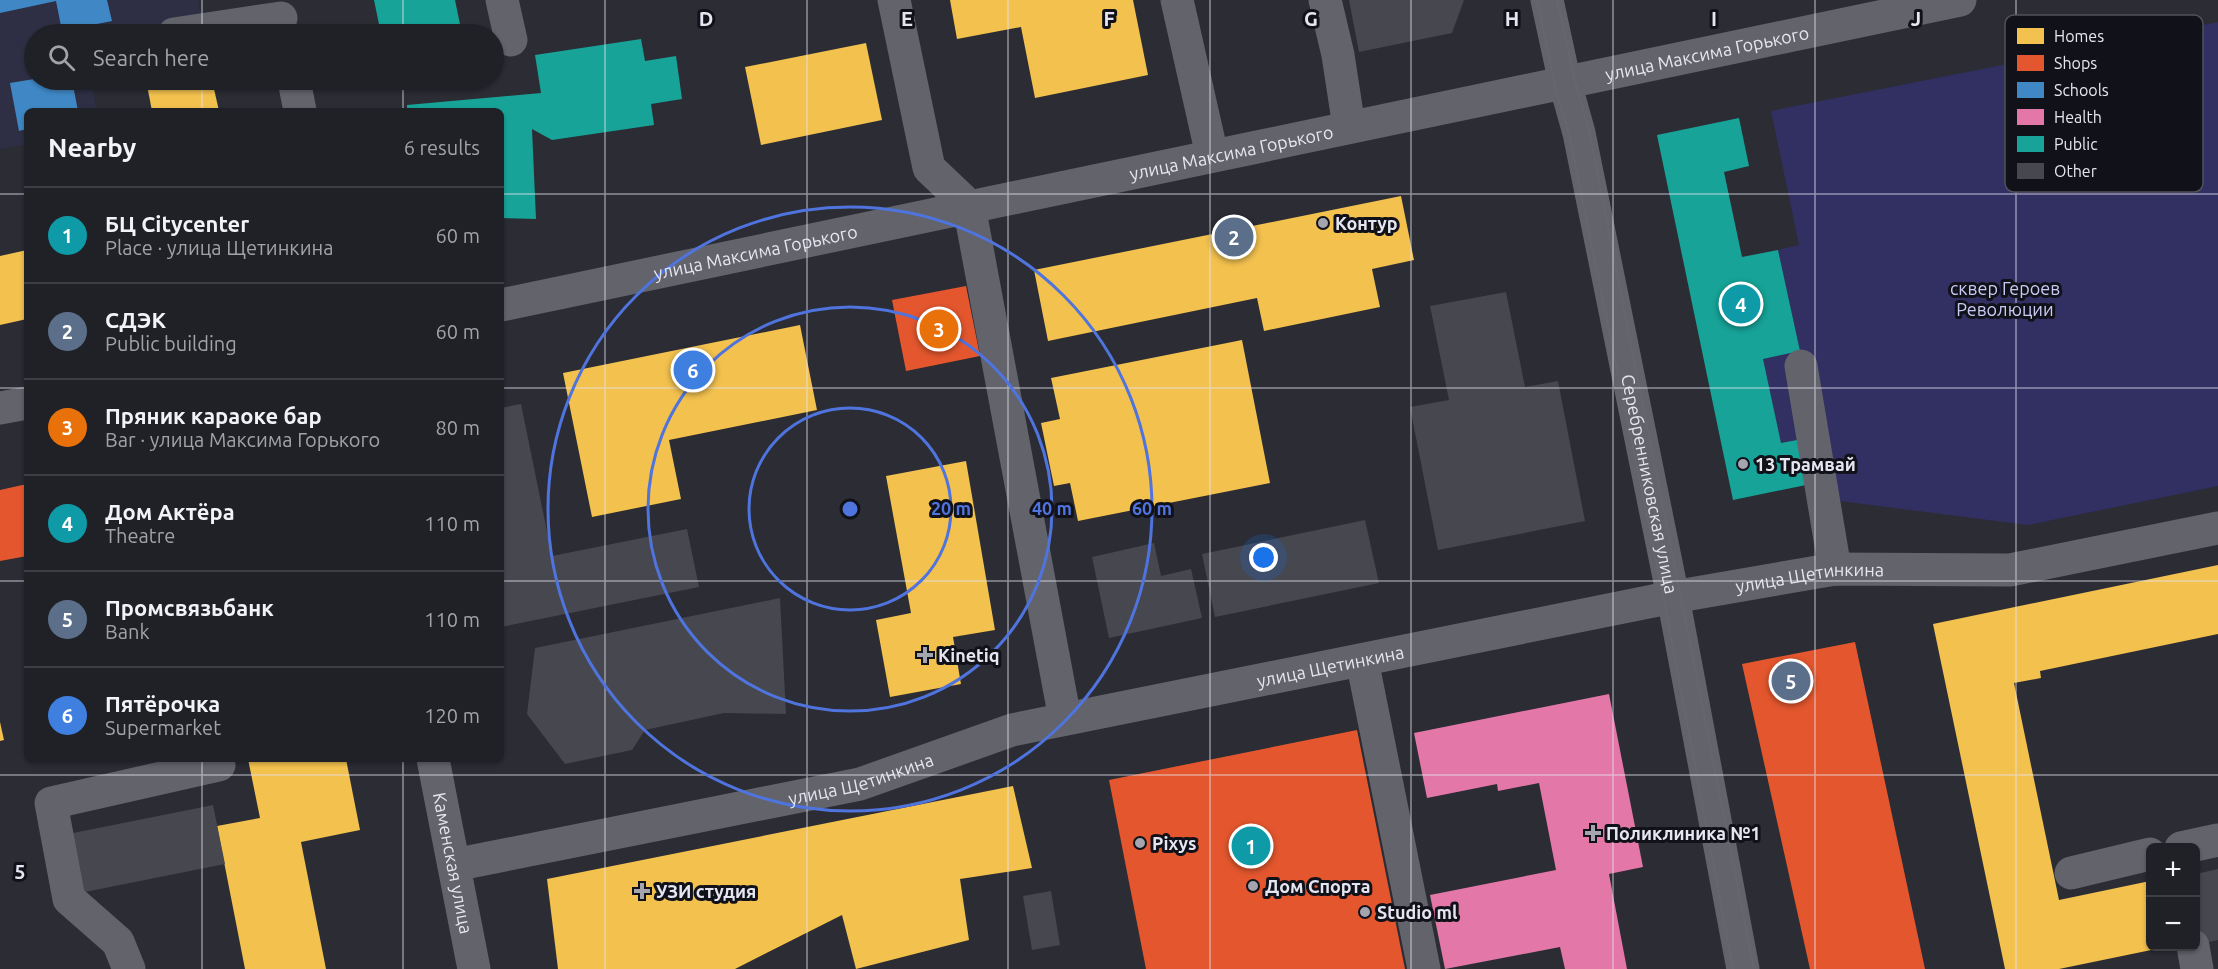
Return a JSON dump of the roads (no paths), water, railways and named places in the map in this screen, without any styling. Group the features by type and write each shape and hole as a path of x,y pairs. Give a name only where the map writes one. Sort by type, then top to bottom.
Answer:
{"street":[{"path":"502,0 511,40"},
{"path":"894,0 929,168 969,206 1065,719"},
{"path":"1177,0 1212,155"},
{"path":"1325,0 1338,56 1349,127"},
{"name":"Серебренниковская улица","path":"1547,0 1565,83 1579,133 1673,597 1743,969"},
{"name":"улица Максима Горького","path":"504,304 1565,83 1852,11 1960,0"},
{"path":"232,24 282,17"},
{"path":"296,90 299,108"},
{"path":"1801,366 1835,569"},
{"path":"0,408 24,404"},
{"name":"улица Щетинкина","path":"454,865 860,784 1012,730 1673,597 1835,569 2010,570 2218,528"},
{"path":"1362,660 1424,969"},
{"name":"Каменская улица","path":"434,762 474,969"},
{"path":"129,969 118,942 69,899 51,803 219,765"},
{"path":"2200,844 2218,840"},
{"path":"2071,873 2146,855"},
{"path":"2194,951 2197,969"}],"tram line":[{"path":"1537,0 1555,86 1569,134 1664,600 1733,969"},
{"path":"1557,0 1589,131 1754,969"}],"place":[{"name":"Контур","path":"1323,223"},
{"name":"СДЭК","path":"1234,237"},
{"name":"Дом Актёра","path":"1741,304"},
{"name":"Пряник караоке бар","path":"939,329"},
{"name":"Пятёрочка","path":"693,370"},
{"name":"13 Трамвай","path":"1743,464"},
{"name":"Kinetiq","path":"925,655"},
{"name":"Промсвязьбанк","path":"1791,681"},
{"name":"Поликлиника №1","path":"1593,833"},
{"name":"Pixys","path":"1140,843"},
{"name":"БЦ Citycenter","path":"1251,846"},
{"name":"Дом Спорта","path":"1253,886"},
{"name":"УЗИ студия","path":"642,891"},
{"name":"Studio ml","path":"1365,912"}],"park label":[{"name":"сквер Героев Революции","path":"2005,298"}]}
